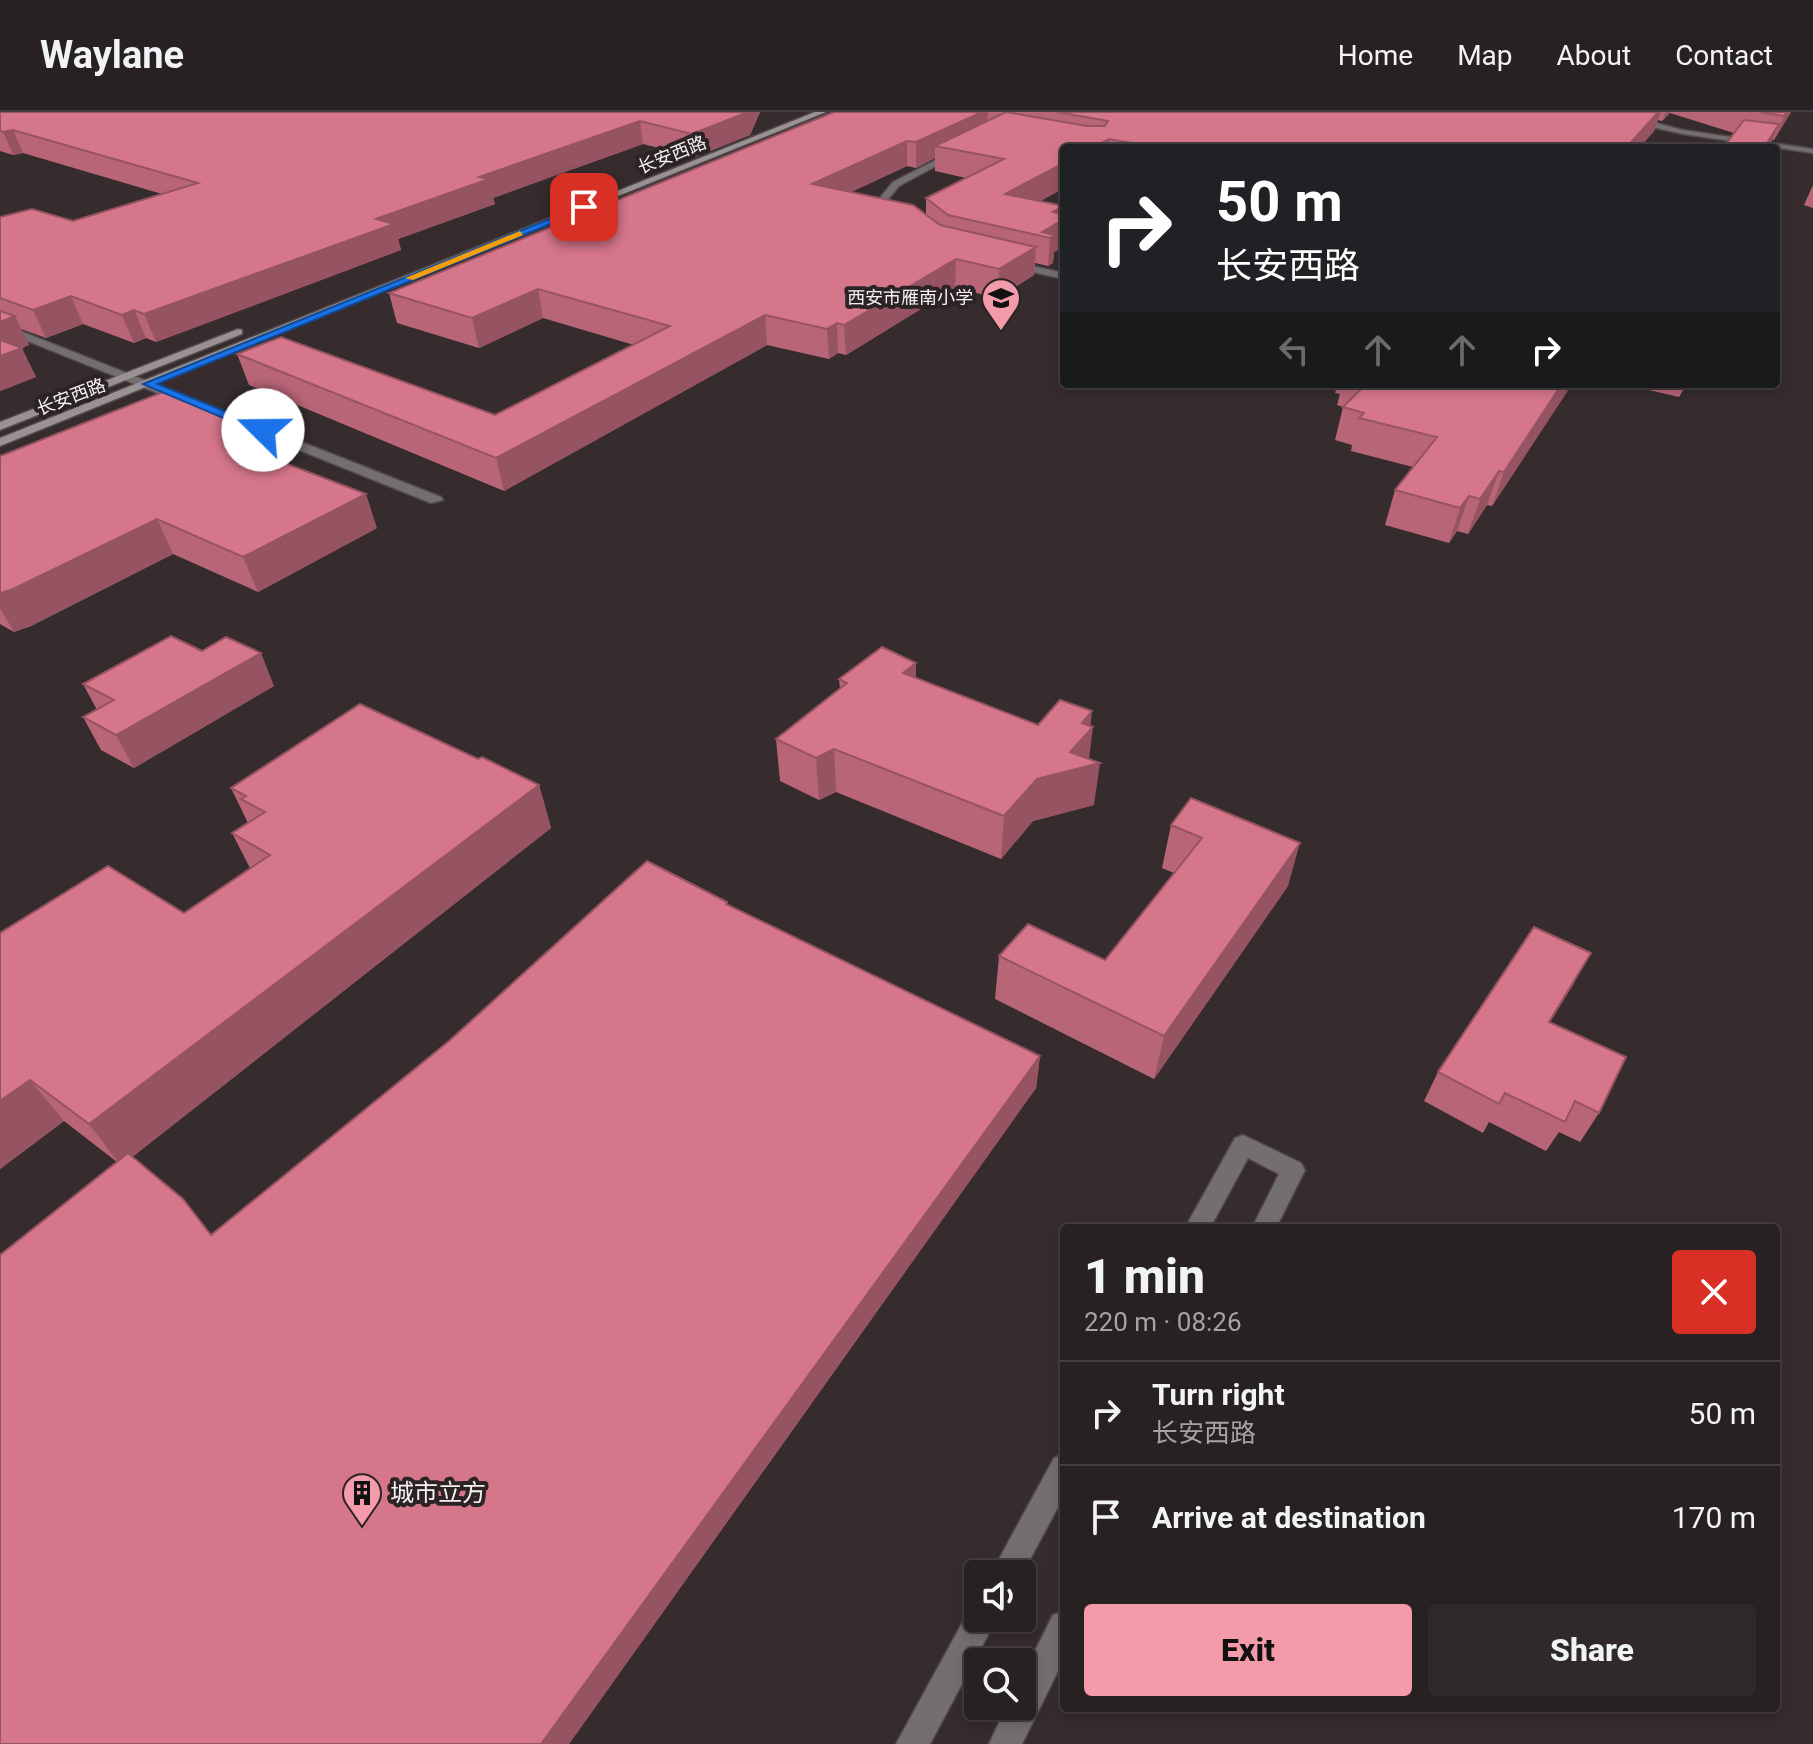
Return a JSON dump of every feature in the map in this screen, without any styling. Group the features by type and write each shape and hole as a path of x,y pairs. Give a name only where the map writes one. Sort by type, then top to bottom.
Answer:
{"main road":[{"name":"长安西路","path":"336,294 796,112"},
{"name":"长安西路","path":"0,442 822,112"},
{"name":"长安西路","path":"0,426 246,329"}],"street":[{"path":"1588,112 1626,117 1683,132 1765,144"},
{"path":"1674,140 1683,132"},
{"path":"903,218 880,204 896,184 976,144"},
{"path":"1780,146 1813,151"},
{"path":"1003,262 1060,275"},
{"path":"0,326 436,500"},
{"path":"1199,1224 1243,1145 1293,1170 1266,1224"},
{"path":"1014,1560 1060,1475"},
{"path":"912,1744 974,1632"},
{"path":"1005,1744 1060,1634"}],"building":[{"path":"0,112 748,112 692,134 640,121 479,177 489,179 376,219 394,224 144,314 134,310 122,315 71,296 33,310 0,298 0,217 32,209 73,221 198,183 13,130 0,131"},
{"path":"834,112 982,112 916,142 907,141 812,184 913,205 940,225 1036,247 999,269 956,259 844,325 837,323 827,329 765,315 496,458 237,354 281,337 495,415 670,326 538,289 472,318 389,293"},
{"path":"1006,112 1087,126 1105,126 1108,121 1057,112 1658,112 1630,144 1137,144 1109,139 1100,144 1060,144 1060,165 1005,194 1060,205 1053,212 1060,214 1060,221 1042,232 1055,235 1050,238 948,215 926,198 1004,159 935,146"},
{"path":"1759,112 1787,112 1784,116"},
{"path":"1744,120 1779,124 1766,144 1726,144"},
{"path":"0,311 15,316 0,322"},
{"path":"0,340 22,348 0,356"},
{"path":"1362,388 1559,388 1504,472 1499,471 1480,499 1469,496 1460,508 1395,490 1437,437 1359,418 1364,413 1343,407"},
{"path":"163,392 254,427 224,440 366,494 243,557 157,519 0,593 0,456"},
{"path":"171,636 202,651 226,637 261,653 116,735 83,717 114,700 83,684"},
{"path":"882,647 916,663 903,673 1038,725 1060,700 1092,711 1082,723 1093,727 1070,752 1100,763 1037,779 1004,816 834,749 816,758 776,739 847,683 839,679"},
{"path":"360,704 539,785 89,1124 30,1080 0,1101 0,933 108,866 184,913 270,855 232,833 265,812 241,799 246,796 231,788"},
{"path":"1191,798 1300,843 1164,1036 999,956 1028,924 1105,960 1202,838 1171,825"},
{"name":"城市立方","path":"647,861 726,904 1040,1056 541,1744 0,1744 0,1255 128,1153 183,1199 211,1235 449,1041"},
{"path":"1534,927 1591,953 1549,1022 1626,1057 1599,1113 1575,1101 1565,1122 1505,1093 1499,1104 1438,1072"}],"slow traffic":[{"path":"409,278 520,233"}],"place":[{"name":"西安市雁南小学","path":"1001,332"},
{"name":"城市立方","path":"362,1527"}],"route":[{"path":"263,430 148,384 584,207"}]}
